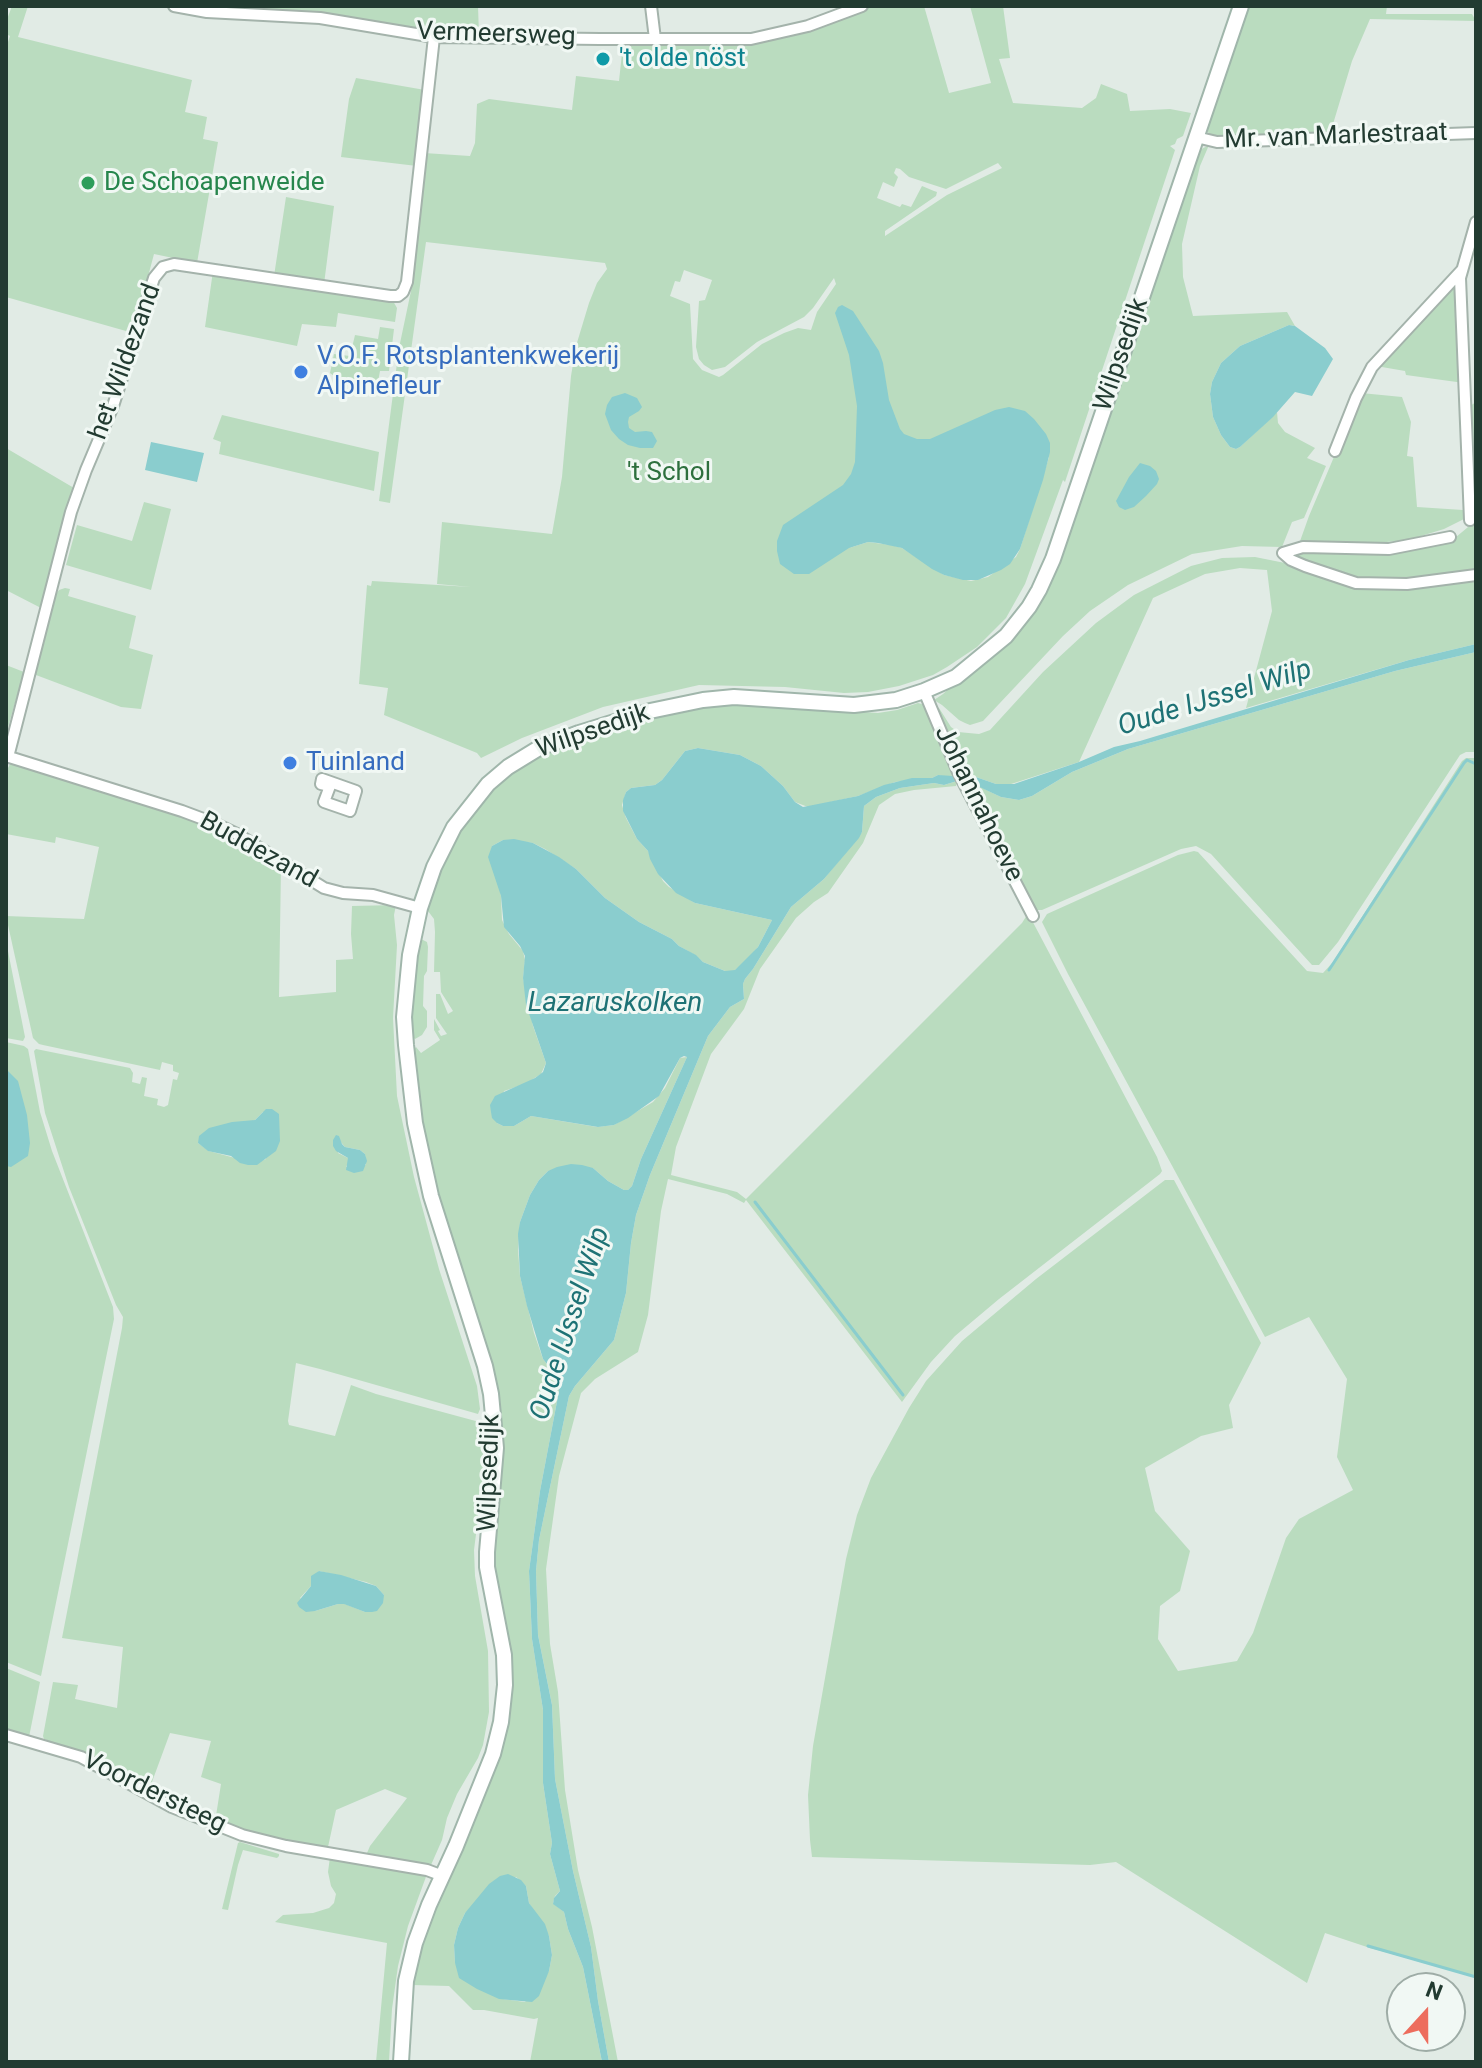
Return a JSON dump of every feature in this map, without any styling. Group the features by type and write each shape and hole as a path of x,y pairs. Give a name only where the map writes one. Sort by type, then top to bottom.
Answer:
{"main road":[{"name":"Wilpsedijk","path":"401,2062 410,1962 425,1915 493,1754 503,1706 505,1670 487,1567 495,1466 491,1394 431,1196 410,1092 405,1007 410,955 420,908 434,867 454,827 488,784 539,748 650,711 703,700 734,697 854,705 888,702 956,677 1017,625 1039,590 1064,527 1241,6"}],"street":[{"name":"Vermeersweg","path":"174,6 207,12 320,18 434,37 655,39 751,39 808,26 862,6"},
{"path":"651,6 655,39"},
{"name":"het Wildezand","path":"7,756 71,512 113,406 154,278 163,267 174,264 400,295 407,282 434,37"},
{"name":"Mr. van Marlestraat","path":"1196,137 1217,142 1476,133"},
{"path":"1470,520 1462,270 1476,222"},
{"path":"1335,451 1372,367 1462,270"},
{"path":"1450,537 1397,548 1303,547 1283,553 1305,566 1356,583 1407,584 1476,575"},
{"name":"Johannahoeve","path":"924,691 958,772 1033,916"},
{"name":"Buddezand","path":"7,756 214,823 321,887 343,893 373,895 420,908"},
{"name":"Voordersteeg","path":"6,1735 81,1757 172,1807 242,1835 286,1846 427,1870 443,1876"}],"green space":[{"name":"De Schoapenweide","path":"12,6 28,6 18,37 192,80 185,112 207,117 203,139 218,142 197,263 154,254 133,333 6,297 6,48 10,36 6,34 6,22"},
{"path":"199,6 478,6 479,35 449,33"},
{"name":"'t Schol","path":"870,6 924,6 949,93 991,83 970,6 1003,6 1010,58 999,59 1013,103 1082,108 1096,98 1101,84 1127,94 1130,111 1170,109 1191,113 1183,136 1170,146 1175,150 1065,482 1063,480 1025,584 1006,618 977,647 947,667 899,686 844,693 785,687 699,685 603,707 522,738 481,758 477,753 384,715 388,688 359,684 367,585 371,586 372,581 471,587 437,584 442,522 552,534 562,477 576,346 597,283 607,269 605,263 426,242 390,503 379,501 399,348 411,291 424,153 470,156 475,143 477,104 489,99 572,110 576,76 619,81 623,44 733,43 852,14","holes":["998,163 1002,168 947,195 885,236 885,231 936,196 937,192 922,186 911,207 902,204 900,207 877,198 883,182 894,187 898,177 894,173 896,168 909,177 946,189","684,270 712,280 705,300 699,301 696,347 699,359 712,370 725,367 757,342 804,317 834,278 836,284 817,312 811,330 798,328 762,344 719,377 702,370 693,359 690,304 670,296 675,281 680,282","1049,457 1016,557 988,577 971,581 944,575 902,548 891,545 868,542 849,548"]},
{"path":"1249,6 1387,6 1386,14 1472,14 1476,21 1370,19 1352,61 1330,134 1233,139 1211,136 1205,128 1225,64"},
{"path":"356,78 425,90 417,166 341,157 349,99"},
{"path":"1209,145 1200,166 1182,244 1183,277 1193,316 1287,312 1295,326 1289,325 1240,346 1221,363 1210,394 1213,417 1221,435 1230,447 1236,449 1277,412 1278,423 1285,432 1315,448 1307,458 1326,466 1304,518 1292,522 1282,547 1242,546 1192,554 1128,585 1090,611 1063,636 983,721 970,725 965,723 934,700 1030,613 1196,152"},
{"path":"286,197 334,206 324,284 274,276"},
{"path":"213,271 393,301 397,308 395,322 338,313 336,327 302,324 297,346 205,327"},
{"path":"1454,282 1460,301 1464,383 1406,375 1405,371 1376,366"},
{"path":"380,327 394,329 389,371 380,371 377,387 338,379 330,373 334,354 350,356 355,335 378,339"},
{"path":"1361,393 1402,397 1411,422 1407,456 1413,457 1417,507 1463,510 1464,519 1408,540 1299,544 1309,516"},
{"path":"1476,402 1476,460 1471,462 1470,406"},
{"path":"222,415 379,452 374,491 219,454 221,442 213,439"},
{"path":"6,448 74,488 41,608 6,590"},
{"path":"144,502 171,509 151,590 66,565 77,525 132,541"},
{"path":"1476,523 1476,570 1389,581 1349,579 1294,557 1294,552 1418,547 1456,537"},
{"path":"1255,557 1285,563 1339,584 1365,589 1399,589 1476,580 1476,644 1409,660 1246,708 1272,611 1267,570 1240,568 1205,574 1153,598 1079,762 1008,785 973,776 972,783 1001,797 1019,800 1032,796 1072,772 1128,749 1395,671 1476,652 1476,752 1460,755 1338,942 1319,965 1312,965 1211,854 1196,846 1181,849 1036,910 961,772 934,706 958,732 979,734 990,730 1043,672 1096,623 1134,595 1191,566 1222,558"},
{"path":"65,588 70,589 68,596 136,616 129,648 153,655 141,709 121,707 36,675 35,663 55,595"},
{"path":"6,665 24,672 6,734"},
{"path":"918,703 925,705 957,775 895,782 858,796 808,807 795,802 761,766 740,755 698,748 685,751 655,785 631,788 626,792 622,805 626,818 669,887 695,903 772,920 758,947 733,972 703,962 672,939 639,922 605,898 576,869 545,849 533,843 503,840 492,846 502,920 523,951 523,978 533,1026 546,1063 541,1074 525,1084 504,1091 497,1123 514,1126 531,1116 597,1127 614,1125 653,1102 665,1088 680,1058 687,1057 628,1190 608,1181 593,1168 548,1171 530,1195 520,1222 520,1276 534,1333 543,1359 558,1378 559,1391 529,1571 532,1639 543,1710 543,1783 552,1843 550,1854 560,1891 553,1903 564,1912 583,1967 602,2062 530,2062 538,2018 473,2010 449,1986 412,1985 420,1945 505,1729 493,1538 502,1475 502,1439 446,1231 420,1120 410,1054 416,1047 421,1053 440,1040 434,1030 434,1019 441,1036 447,1034 436,1018 436,994 440,994 448,1014 453,1011 441,992 440,972 434,972 434,919 425,907 433,882 454,840 494,788 517,767 557,748 689,708 744,704 878,713","holes":["516,1877 526,1886 529,1903 549,1936 552,1955 549,1971 525,2002 503,1999 455,1963 454,1945 465,1913"]},
{"path":"1476,758 1476,1977 1325,1933 1307,1983 1116,1862 1090,1865 812,1857 808,1795 813,1746 846,1559 857,1515 871,1478 926,1381 962,1341 1036,1279 1165,1180 1174,1180 1261,1343 1229,1405 1233,1428 1201,1436 1145,1468 1155,1511 1190,1551 1180,1591 1160,1606 1158,1639 1178,1671 1237,1661 1253,1633 1286,1538 1299,1519 1353,1490 1337,1457 1347,1379 1309,1317 1265,1337 1042,922 1047,914 1178,855 1194,851 1307,971 1323,973 1462,761"},
{"path":"11,762 213,826 281,865 279,997 336,992 336,960 353,959 352,906 396,905 393,1018 397,1096 414,1177 439,1269 477,1386 480,1409 478,1414 296,1363 288,1421 289,1425 335,1436 351,1385 483,1423 484,1471 474,1550 475,1576 488,1651 489,1712 483,1745 457,1794 431,1865 367,1853 407,1798 385,1789 336,1810 328,1847 284,1841 215,1822 221,1784 201,1777 211,1741 170,1733 149,1790 96,1758 44,1739 53,1682 78,1685 75,1699 117,1708 123,1647 62,1638 123,1317 69,1187 45,1113 34,1051 130,1068 132,1082 140,1084 142,1077 147,1078 144,1096 158,1099 157,1105 164,1107 168,1105 173,1079 177,1080 179,1073 173,1071 173,1065 162,1062 160,1070 39,1044 33,1038 6,916 84,919 99,847 56,837 55,843 6,834 6,772","holes":["263,1112 266,1159 235,1158 209,1151 198,1143 255,1120","340,1141 345,1147 365,1154 366,1165 346,1167 348,1158 338,1153","319,1571 366,1582 376,1586 384,1595 365,1612 345,1604 315,1611 300,1598"]},
{"path":"957,781 956,786 895,794 879,805 863,843 828,893 796,918 760,969 744,1009 711,1054 676,1147 671,1175 737,1192 746,1199 1022,923 1027,911 1162,1171 955,1336 931,1362 902,1402 746,1200 744,1203 727,1194 668,1179 648,1315 638,1352 595,1379 581,1393 559,1476 546,1569 550,1644 558,1692 565,1790 578,1870 618,2062 609,2062 591,1947 555,1779 552,1705 538,1635 536,1571 539,1540 569,1396 614,1340 626,1293 636,1215 708,1036 730,1007 744,999 745,979 791,907 824,879 862,832 864,806 876,797 900,788"},
{"path":"6,941 25,1037 23,1041 6,1038"},
{"path":"417,941 427,942 428,947 423,1006 427,1011 427,1027 415,1039 410,1035 409,1024"},
{"path":"6,1042 28,1049 40,1112 52,1151 113,1307 114,1319 41,1676 6,1662"},
{"path":"6,1668 40,1682 29,1737 6,1730"},
{"path":"238,1843 279,1856 243,1850 228,1910 222,1909"},
{"path":"330,1857 427,1874 408,1926 398,1966 389,2062 376,2062 387,1943 275,1922 283,1915 313,1913 334,1903 336,1894 328,1872"}],"water":[{"path":"842,305 853,311 879,351 889,400 904,434 917,439 930,439 995,410 1009,407 1025,411 1046,434 1050,452 1043,480 1020,549 1010,564 1001,570 978,580 963,580 932,569 902,548 868,542 849,548 809,574 794,574 780,564 777,541 783,525 843,485 855,462 857,406 849,355 835,313"},
{"path":"1289,325 1325,348 1333,359 1312,396 1295,392 1240,447 1230,447 1213,417 1210,394 1221,363 1240,346"},
{"path":"625,393 637,398 642,407 629,417 629,428 635,432 652,432 657,441 653,448 628,445 611,430 605,414 607,405 612,397"},
{"path":"151,442 204,453 197,482 145,470"},
{"path":"1140,463 1156,471 1159,479 1134,507 1125,510 1116,501"},
{"path":"1476,644 1476,652 1395,671 1128,749 1072,772 1032,796 1019,800 1001,797 971,783 973,776 996,784 1014,784 1114,747 1409,660"},
{"name":"Lazaruskolken","path":"698,748 740,755 761,766 803,807 858,796 912,778 953,776 957,781 900,788 876,797 864,806 859,838 824,879 791,907 745,979 744,999 730,1007 708,1036 636,1215 626,1293 614,1340 569,1396 539,1540 536,1571 538,1635 552,1705 555,1779 591,1947 609,2062 602,2062 583,1967 564,1912 553,1904 560,1891 550,1854 552,1843 543,1783 543,1710 532,1639 529,1571 559,1391 558,1378 543,1359 527,1306 520,1276 518,1234 530,1195 539,1180 557,1167 582,1165 593,1168 624,1190 632,1186 687,1057 680,1058 659,1096 614,1125 598,1127 531,1116 514,1126 503,1126 492,1118 490,1105 495,1096 535,1078 543,1072 546,1063 526,1005 523,978 525,956 504,927 501,896 488,857 492,846 503,840 533,843 576,869 605,898 639,922 672,939 703,962 725,971 735,970 758,947 772,920 695,903 676,893 658,874 648,851 637,839 623,811 626,792 631,788 655,785 685,751"},
{"path":"6,1069 18,1081 30,1143 28,1156 11,1167 6,1166"},
{"path":"266,1109 279,1114 280,1141 276,1151 257,1165 240,1163 231,1156 208,1151 198,1143 199,1136 209,1128 255,1120"},
{"path":"336,1135 345,1147 365,1154 367,1161 363,1171 354,1173 346,1170 348,1158 333,1146"},
{"path":"319,1571 376,1586 384,1595 383,1603 372,1612 338,1604 306,1612 297,1603 311,1586 311,1576"},
{"path":"508,1874 526,1886 529,1903 545,1924 549,1936 552,1955 549,1971 539,1996 532,2002 499,1999 477,1989 459,1978 455,1963 454,1945 465,1913 489,1884"}],"waterway":[{"path":"1329,970 1464,763 1467,760 1476,764"},
{"path":"755,1202 903,1395"},
{"path":"1368,1946 1476,1977"}],"place":[{"name":"'t olde nöst","path":"603,59"},
{"name":"De Schoapenweide","path":"88,183"},
{"name":"V.O.F. Rotsplantenkwekerij Alpinefleur","path":"301,372"},
{"name":"Tuinland","path":"290,763"}],"water label":[{"name":"Oude IJssel Wilp","path":"1215,699"},
{"name":"Oude IJssel Wilp","path":"571,1324"}]}
